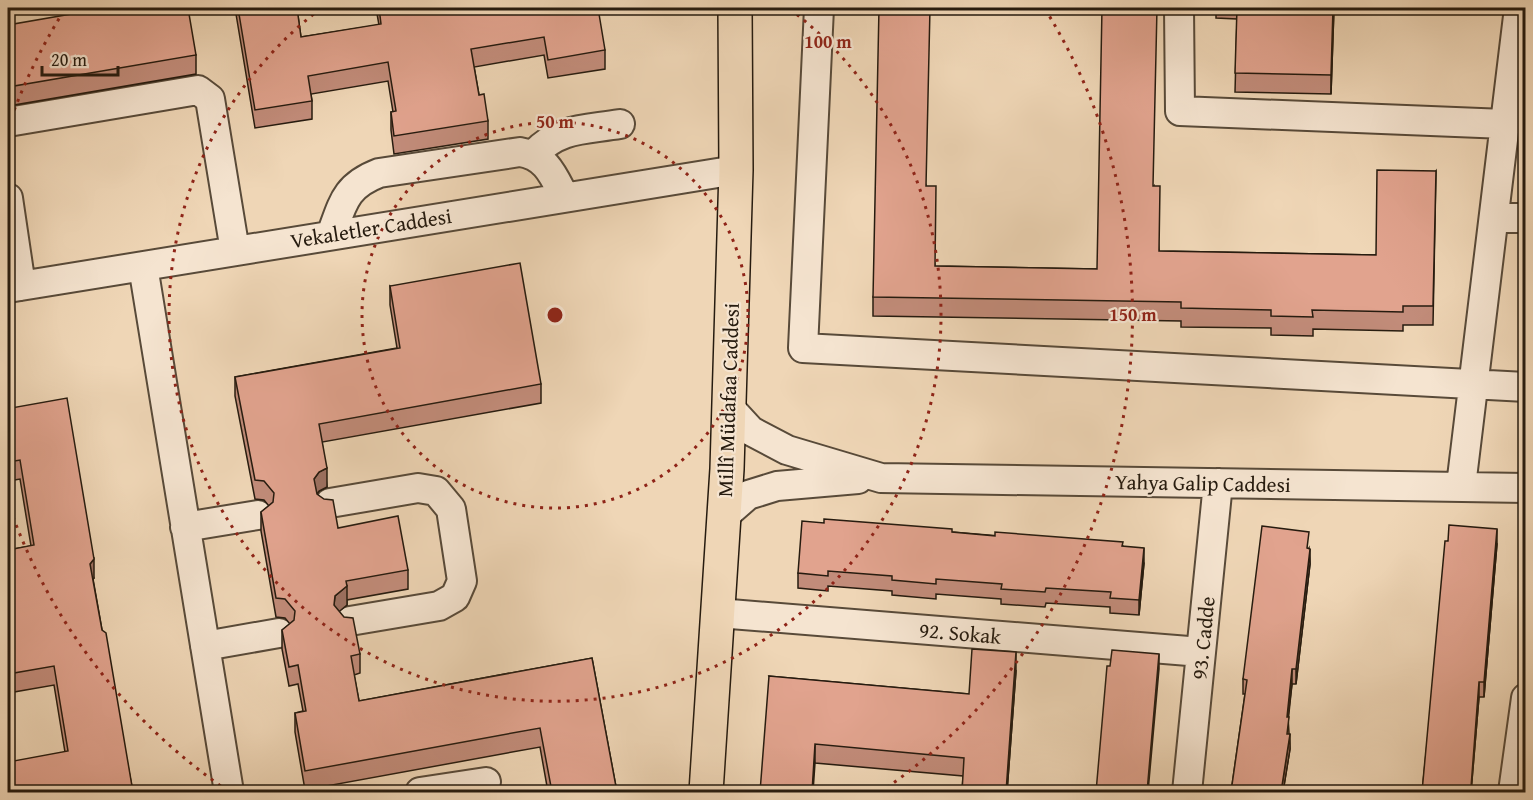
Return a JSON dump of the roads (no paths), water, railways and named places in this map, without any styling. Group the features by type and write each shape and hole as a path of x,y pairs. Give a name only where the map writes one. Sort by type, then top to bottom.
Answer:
{"main road":[{"name":"Millî Müdafaa Caddesi","path":"706,792 724,516 735,170 735,8"}],"street":[{"path":"819,8 803,348 1526,387"},
{"path":"1179,8 1180,111 1505,124"},
{"path":"1461,486 1519,8"},
{"path":"8,122 198,90 206,93 210,99 235,251"},
{"path":"534,154 547,140 561,134 620,124"},
{"path":"331,235 347,194 361,180 379,173 508,154 534,154 546,163 564,196"},
{"name":"Vekaletler Caddesi","path":"14,287 735,170"},
{"path":"8,198 14,287"},
{"path":"1494,218 1526,218"},
{"path":"143,266 229,792"},
{"name":"Yahya Galip Caddesi","path":"728,405 751,431 787,450 881,478"},
{"name":"Yahya Galip Caddesi","path":"724,516 748,495 777,486 881,478 1526,488"},
{"name":"93. Cadde","path":"1187,792 1218,483"},
{"path":"330,503 418,488 436,491 444,496 451,509 462,581 455,597 438,606 350,621"},
{"path":"185,527 258,515"},
{"name":"92. Sokak","path":"718,613 1201,652"},
{"path":"205,645 279,633"},
{"path":"1513,792 1526,698"},
{"path":"420,792 486,782"}]}
